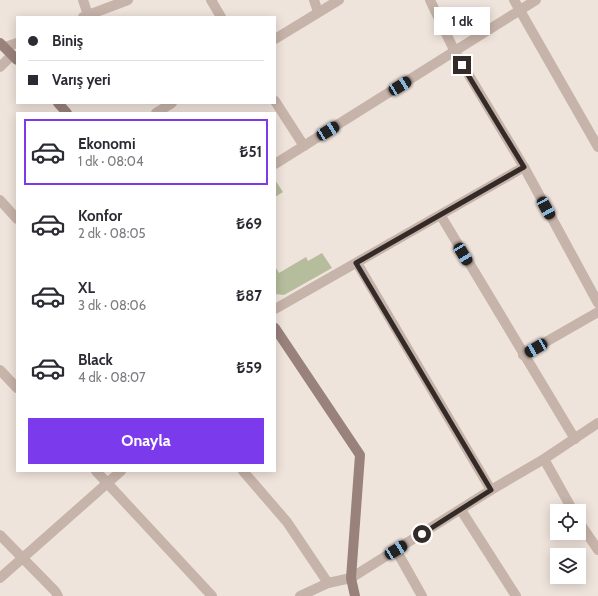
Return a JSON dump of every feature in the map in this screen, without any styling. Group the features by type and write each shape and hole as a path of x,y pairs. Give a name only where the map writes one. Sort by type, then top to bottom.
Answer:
{"street":[{"path":"82,0 86,16 128,0"},
{"path":"211,0 220,16"},
{"path":"314,0 318,12"},
{"path":"276,38 339,0"},
{"path":"430,0 455,52 524,167 598,303"},
{"path":"514,0 598,146"},
{"path":"276,163 536,0"},
{"path":"2,45 16,43"},
{"path":"0,67 15,58 2,45"},
{"path":"276,103 304,146"},
{"path":"59,104 66,112"},
{"path":"158,112 170,104"},
{"path":"276,308 441,216 524,167"},
{"path":"0,200 16,217"},
{"path":"441,216 523,356 575,439"},
{"path":"356,263 491,490"},
{"path":"523,356 598,312"},
{"path":"276,330 360,455 352,578 355,596"},
{"path":"0,370 16,387"},
{"path":"300,596 328,583 352,578 491,490 544,460 598,423"},
{"path":"544,460 569,504"},
{"path":"97,472 212,596"},
{"path":"0,578 120,472"},
{"path":"244,472 287,522 328,583"},
{"path":"461,510 516,596"},
{"path":"586,532 598,550"},
{"path":"0,535 55,591 58,596"},
{"path":"396,550 422,596"}],"green space":[{"path":"276,182 283,192 276,196"},
{"path":"322,253 332,268 284,295 276,294 276,268 279,273 306,257 308,261"}],"route":[{"path":"422,534 491,490 356,263 441,216 524,167 462,65"}]}
